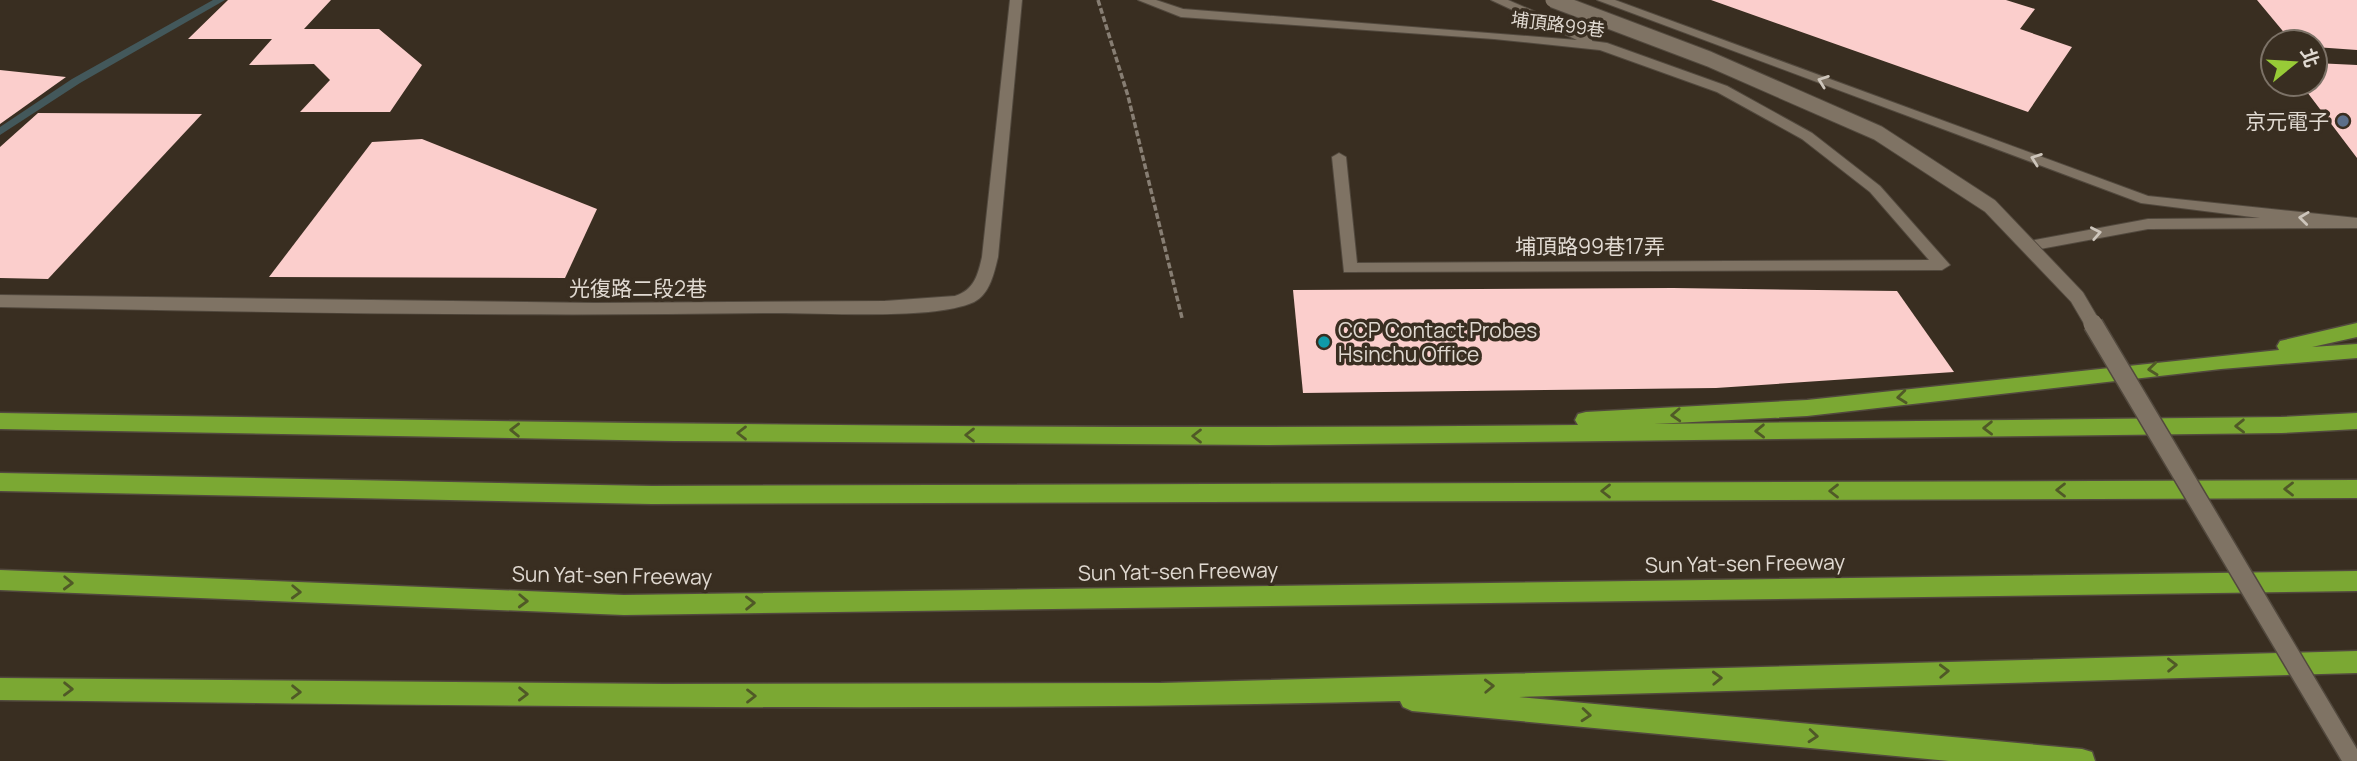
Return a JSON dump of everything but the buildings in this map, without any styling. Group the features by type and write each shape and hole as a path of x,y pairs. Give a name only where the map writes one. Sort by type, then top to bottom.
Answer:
{"highway":[{"path":"2221,362 2357,330"},
{"path":"1266,437 1807,408 2221,362 2357,351"},
{"path":"0,421 688,433 1266,437 2281,425 2357,421"},
{"path":"0,482 652,495 2357,489"},
{"name":"Sun Yat-sen Freeway","path":"0,580 624,605 2357,581"},
{"path":"0,689 735,696 1323,691 2051,667 2357,662"},
{"path":"1323,691 2082,761"}],"street":[{"name":"光復路二段2巷","path":"0,301 327,309 656,309 928,305 967,299 983,284 990,257 1016,0"},
{"name":"埔頂路99巷","path":"1144,0 1181,13 1494,35 1602,46 1722,89 1807,136 1875,189 1942,265"},
{"path":"1497,0 1602,46"},
{"path":"1553,0 1709,59 1878,133 1990,206 2077,297 2353,761"},
{"path":"1603,0 2147,200 2357,223"},
{"name":"埔頂路99巷17弄","path":"1339,157 1350,268 1942,265"},
{"path":"2029,246 2148,224 2338,222"}],"path":[{"path":"1098,0 1128,96 1182,318"}],"waterway":[{"path":"0,132 76,81 220,0"}],"place":[{"name":"京元電子","path":"2343,121"},
{"name":"CCP Contact Probes Hsinchu Office","path":"1324,342"}]}
